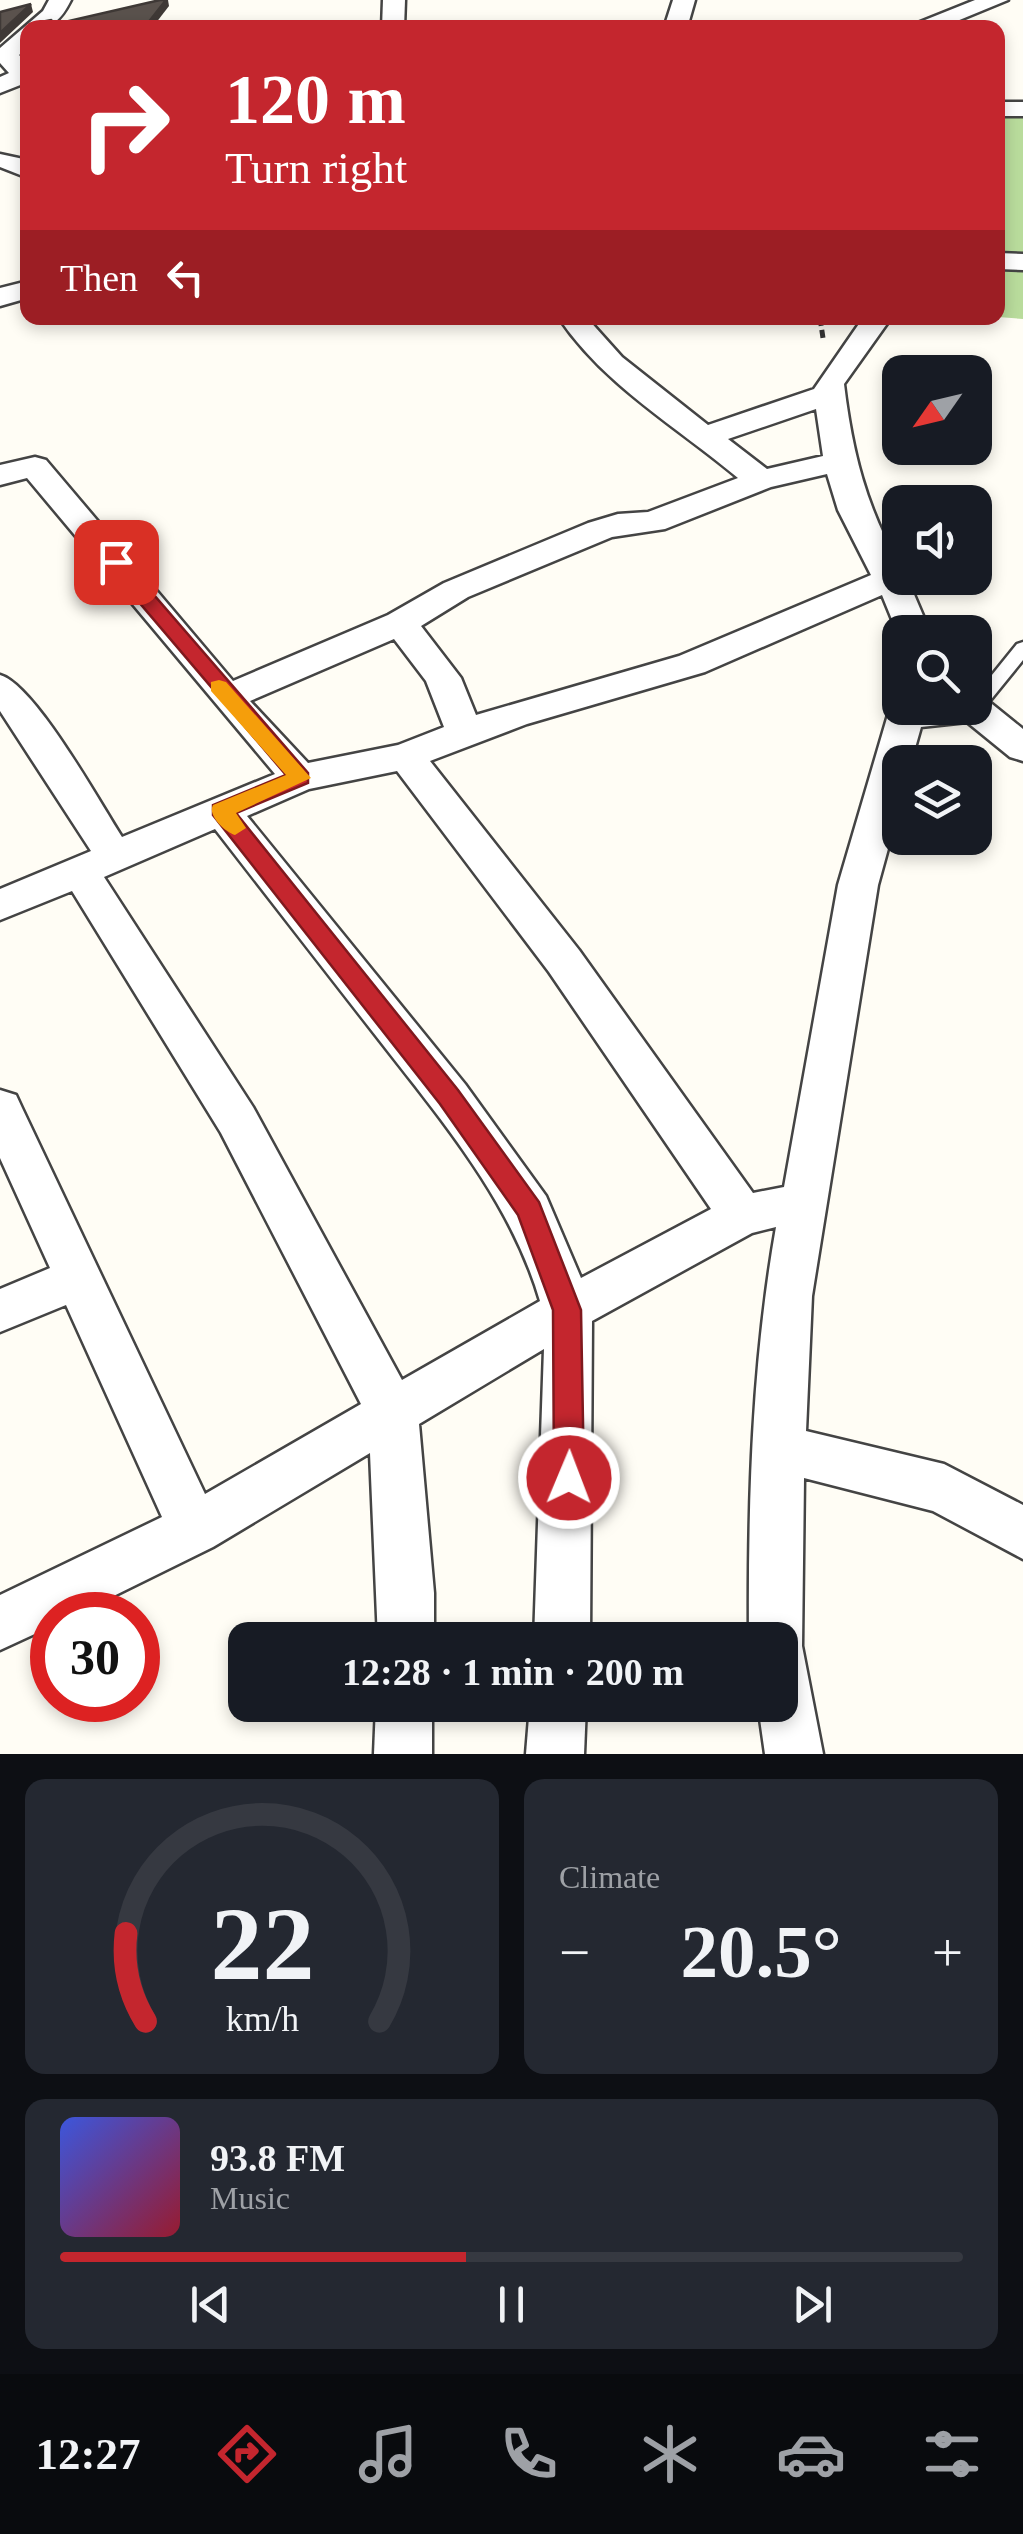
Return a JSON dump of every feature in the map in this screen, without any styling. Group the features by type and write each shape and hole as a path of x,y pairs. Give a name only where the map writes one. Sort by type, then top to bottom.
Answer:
{"street":[{"path":"44,20 60,0"},
{"path":"1016,0 1023,6"},
{"path":"950,20 989,11"},
{"path":"20,41 6,55 20,71"},
{"path":"579,325 611,364 762,480"},
{"path":"872,325 830,384 830,394 838,462 861,525 882,564"},
{"path":"708,435 830,394"},
{"path":"227,697 400,623 456,590 600,530 618,524 653,522 762,480 838,462"},
{"path":"0,475 34,467 300,778"},
{"path":"0,905 300,778 406,756 537,706 682,667 882,582"},
{"path":"400,623 443,678 465,733"},
{"path":"0,687 32,726 97,864 392,1414 408,1592 407,1622"},
{"path":"992,724 1023,748"},
{"path":"777,1622 775,1522 788,1296 858,885 903,725"},
{"path":"406,756 564,961 742,1215"},
{"path":"221,810 449,1097 529,1210 567,1310 570,1414 563,1622"},
{"path":"0,1108 194,1529"},
{"path":"0,1624 194,1529 567,1310 742,1215 804,1202"},
{"path":"0,1311 78,1278"},
{"path":"781,1449 944,1489 1023,1534"},
{"path":"403,1754 404,1722"},
{"path":"555,1754 557,1722"},
{"path":"789,1722 794,1754"}],"lane":[{"path":"992,687 1023,648"}],"green space":[{"path":"1005,111 1023,112 1023,319 1005,318"}],"building":[{"path":"160,0 166,0 150,20 73,20"},
{"path":"31,4 0,33 0,12"}],"slow traffic":[{"path":"219,687 300,778 221,810 235,828"}],"route":[{"path":"116,562 233,705 300,778 221,810 449,1097 529,1210 567,1310 569,1478"}]}
